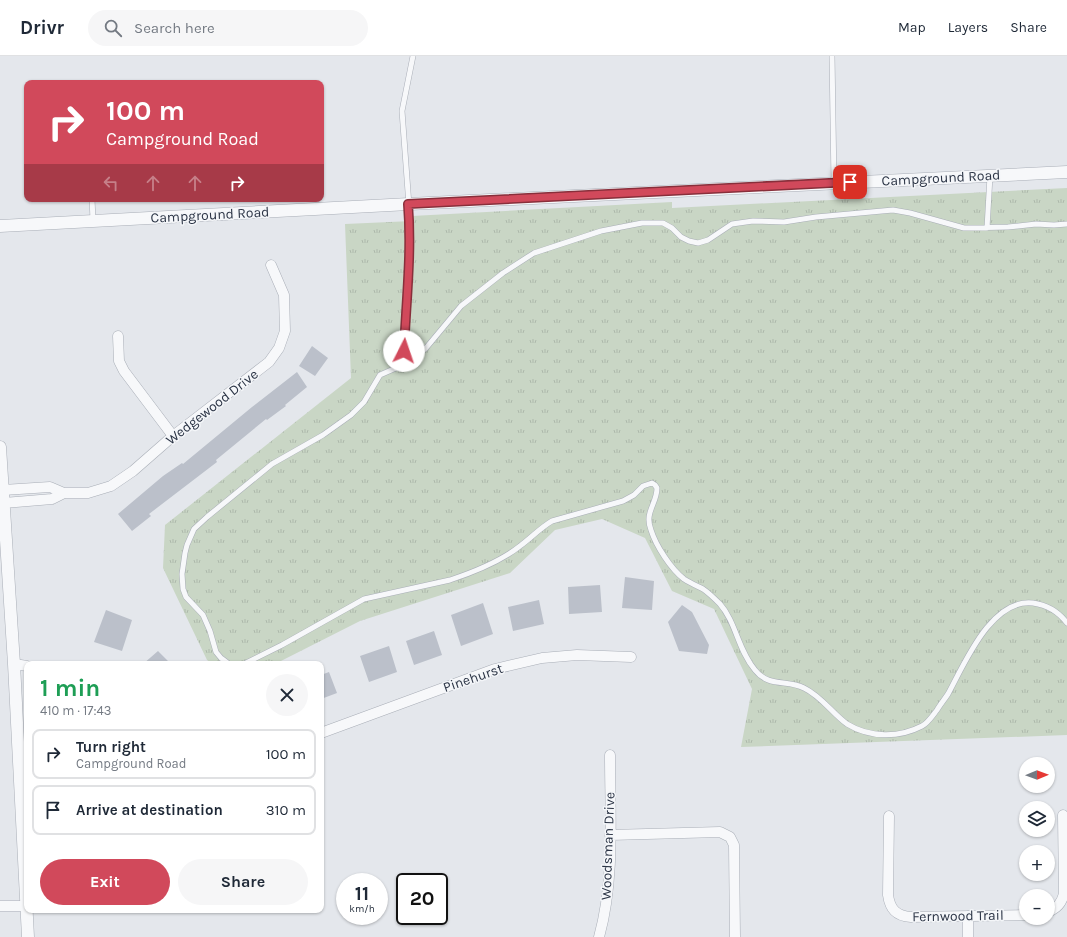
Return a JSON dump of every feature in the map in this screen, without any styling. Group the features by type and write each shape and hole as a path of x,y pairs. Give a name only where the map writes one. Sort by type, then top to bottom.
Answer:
{"street":[{"name":"Campground Road","path":"0,226 408,204 1067,172"},
{"name":"Wedgewood Drive","path":"3,490 50,487 64,493 88,493 110,486 133,470 173,436 269,362 280,348 285,331 284,295 271,265"},
{"path":"118,336 119,362 124,371 173,436"},
{"path":"0,447 4,503 4,574 14,664 24,866"},
{"name":"Wedgewood Drive","path":"4,503 52,499 64,493"},
{"name":"Pinehurst","path":"324,732 495,669 542,658 577,655 631,657"},
{"path":"14,664 24,666"},
{"name":"Woodsman Drive","path":"599,937 604,918 609,877 610,755"},
{"path":"1055,908 1062,902 1064,894 1063,815"},
{"name":"Fernwood Trail","path":"889,816 888,895 889,904 896,912 904,916 912,917 1019,915"},
{"path":"610,835 720,832 730,837 734,845 735,937"},
{"path":"0,906 24,906"},
{"path":"26,913 28,937"},
{"path":"968,916 968,937"}],"lane":[{"path":"404,351 409,273 410,219 402,111 413,56"},
{"path":"832,56 834,183"},
{"path":"987,228 990,175"},
{"path":"92,202 93,221"},
{"path":"224,661 216,652 210,631 203,615 186,597 183,589 182,574 185,553 194,529 272,464 323,436 351,414 364,402 380,375 405,364 416,357 426,348 461,306 503,274 540,250 601,231 642,223 663,223 672,228 681,237 698,243 708,240 732,224 753,221 784,222 823,216 893,210 917,214 964,228 1008,227 1036,224 1067,224"},
{"path":"250,661 282,645 364,598 459,577 508,554 552,521 623,501 634,495 643,486 652,483 657,488 657,496 648,519 651,532 673,569 690,582 705,590 722,607 733,627 742,650 755,671 767,680 799,686 808,690 847,723 866,732 877,735 886,735 909,731 924,725 947,695 971,650 994,619 1011,607 1028,602 1044,604 1055,611 1067,623"}],"green space":[{"path":"1067,188 1067,735 741,747 752,689 714,609 672,591 645,538 602,519 555,530 510,573 360,621 281,661 207,660 163,568 165,525 351,378 345,224 412,221 412,216 672,202 672,208"}],"building":[{"path":"312,346 328,358 315,376 299,366"},
{"path":"297,372 307,387 285,405 286,406 267,420 266,419 216,460 217,462 149,514 151,516 132,531 118,514 163,476 182,463 183,464"},
{"path":"625,577 654,581 652,610 622,608"},
{"path":"600,585 602,612 569,614 568,587"},
{"path":"539,600 544,624 513,631 508,607"},
{"path":"483,603 493,634 461,646 451,615"},
{"path":"682,605 692,612 709,645 707,654 679,651 668,622"},
{"path":"106,610 132,620 122,651 94,642"},
{"path":"434,631 442,655 414,665 406,641"},
{"path":"389,646 397,672 369,682 360,656"},
{"path":"158,651 168,661 146,661"},
{"path":"329,672 337,693 324,698 324,674"}],"route":[{"path":"404,351 409,273 410,219 408,204 850,182"}]}
